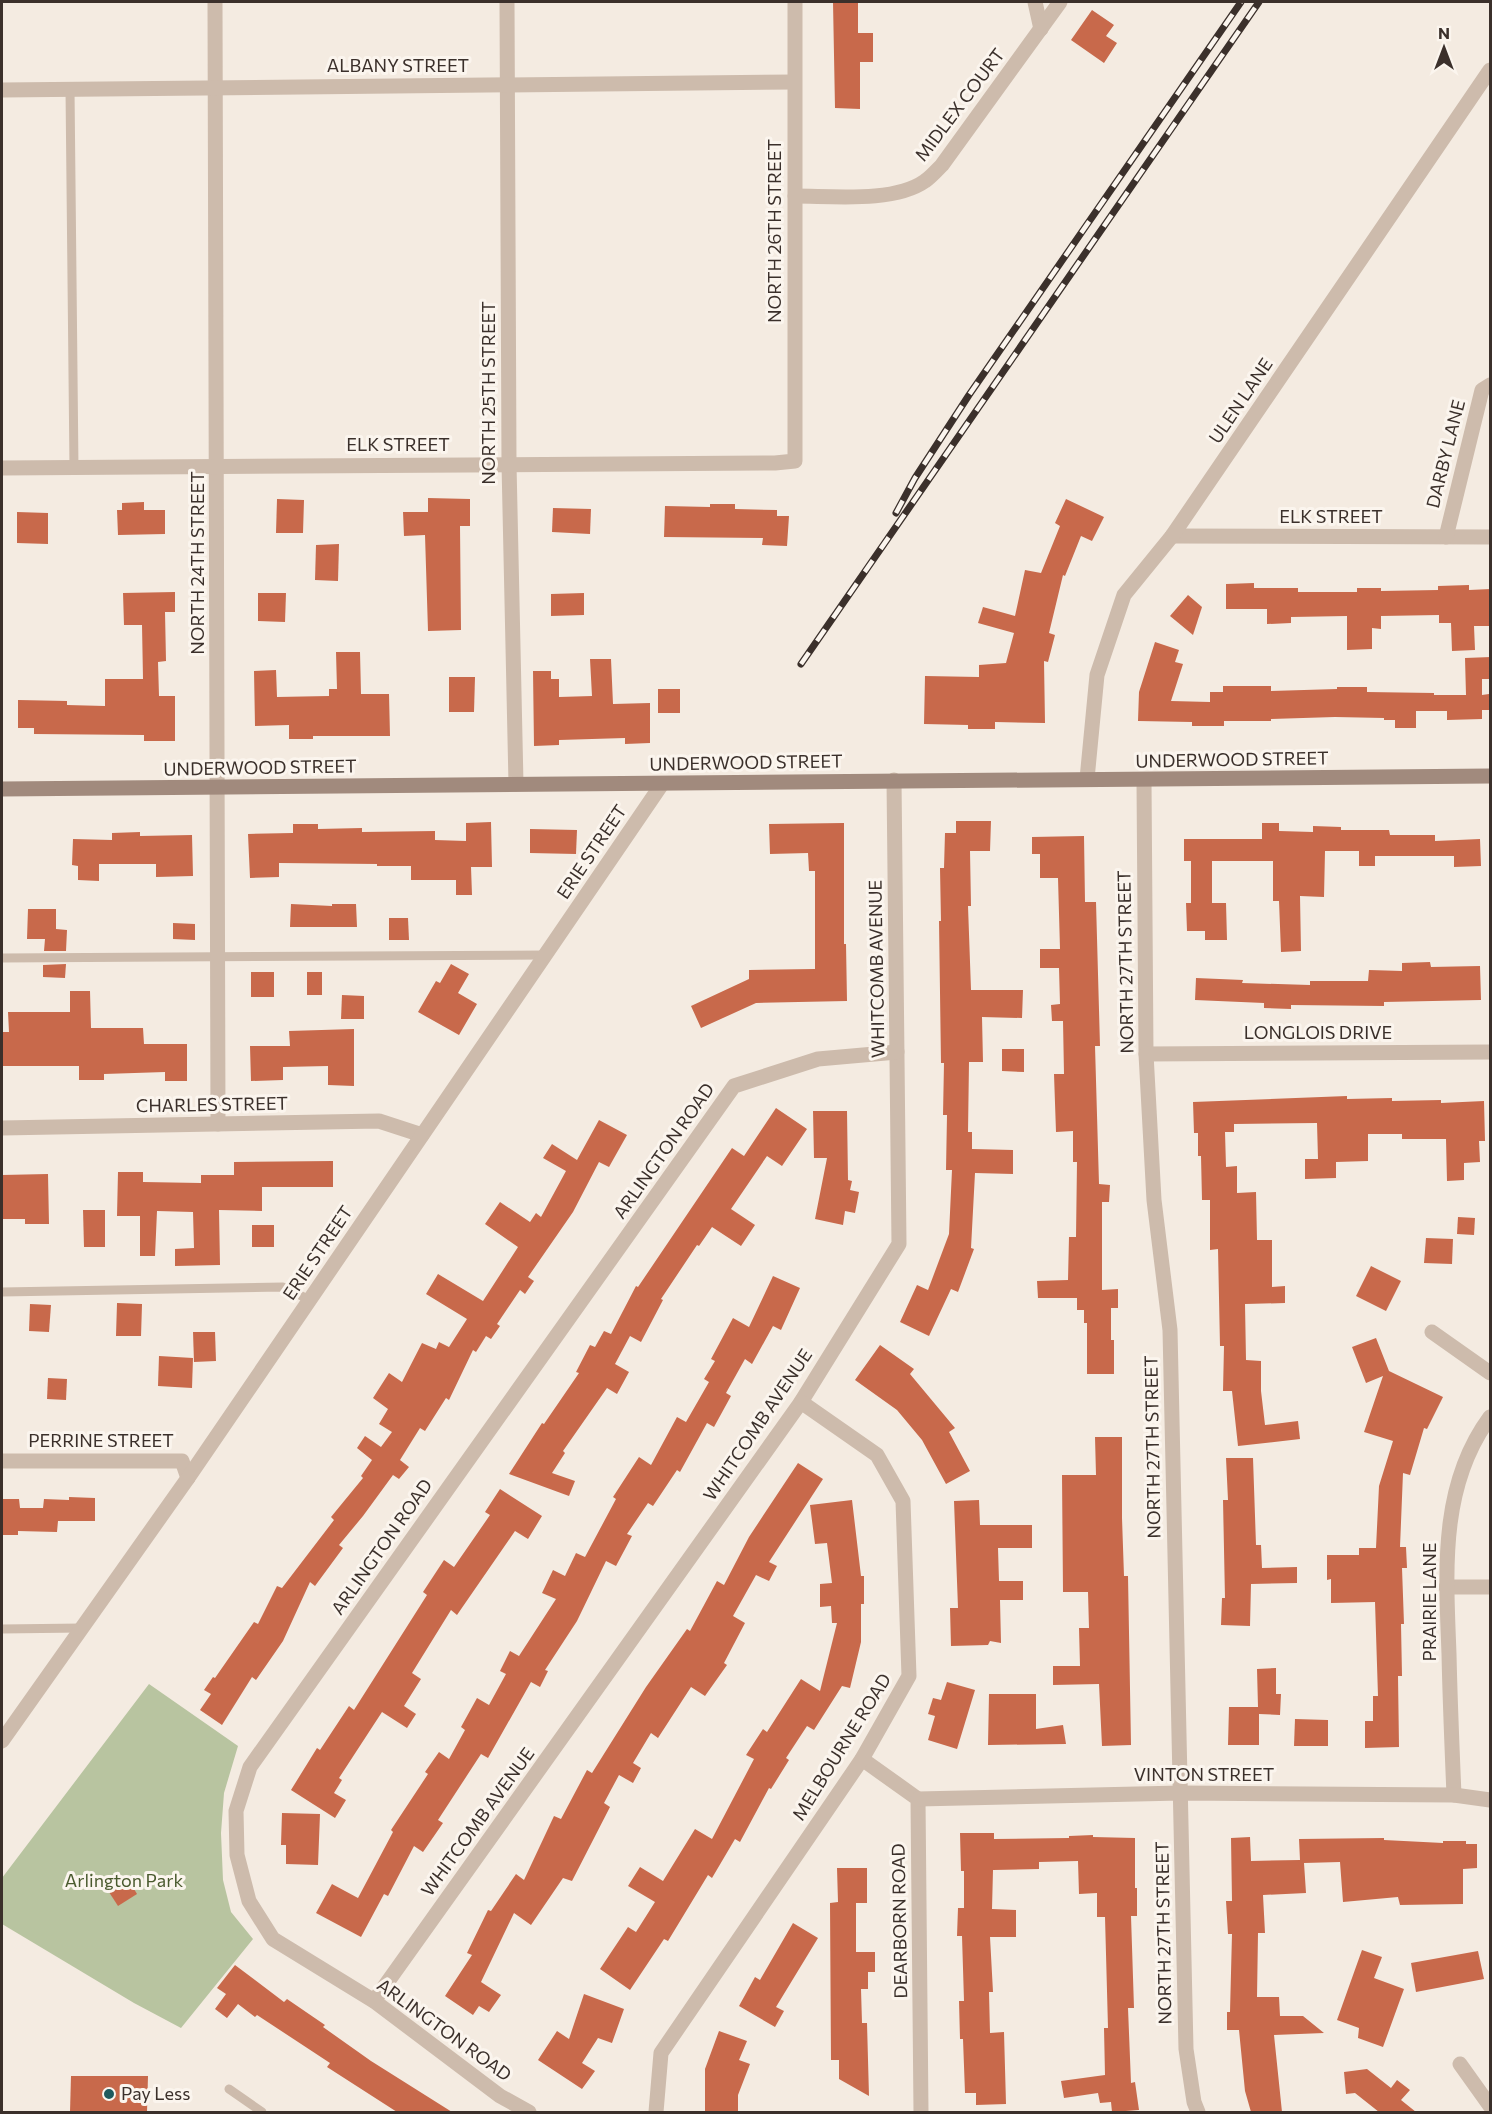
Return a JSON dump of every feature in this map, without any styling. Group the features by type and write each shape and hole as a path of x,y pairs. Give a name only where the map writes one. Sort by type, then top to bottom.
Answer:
{"street":[{"name":"NORTH 24TH STREET","path":"214,2 218,1124"},
{"name":"NORTH 25TH STREET","path":"507,2 509,464 516,784"},
{"name":"NORTH 26TH STREET","path":"795,2 795,461"},
{"path":"1035,2 1041,29"},
{"name":"MIDLEX COURT","path":"795,196 890,195 905,191 925,181 942,165 1060,2"},
{"name":"ULEN LANE","path":"1087,779 1097,675 1124,595 1172,536 1491,70"},
{"name":"ALBANY STREET","path":"2,90 215,86 507,86 794,82"},
{"name":"DARBY LANE","path":"1446,537 1482,390 1491,385"},
{"name":"ELK STREET","path":"2,468 775,463 795,461"},
{"name":"ELK STREET","path":"1172,536 1491,537"},
{"name":"UNDERWOOD STREET","path":"2,789 894,780 1144,781 1491,776"},
{"name":"WHITCOMB AVENUE","path":"374,2001 801,1402 899,1244 894,780"},
{"name":"NORTH 27TH STREET","path":"1144,781 1146,1054 1154,1200 1170,1330 1186,2049 1194,2102 1198,2112"},
{"name":"ERIE STREET","path":"2,1741 188,1478 662,784"},
{"name":"ARLINGTON ROAD","path":"528,2112 500,2096 374,2001 273,1939 249,1901 237,1855 236,1811 249,1767 734,1086 818,1059 897,1052"},
{"name":"LONGLOIS DRIVE","path":"1146,1054 1491,1052"},
{"name":"CHARLES STREET","path":"2,1128 379,1121 422,1135"},
{"path":"1432,1332 1491,1373"},
{"name":"MELBOURNE ROAD","path":"656,2112 660,2053 862,1759 909,1676 903,1500 877,1455 801,1402"},
{"name":"PRAIRIE LANE","path":"1454,1795 1446,1587 1450,1514 1464,1463 1481,1430 1491,1417"},
{"name":"PERRINE STREET","path":"2,1461 182,1461 188,1478"},
{"path":"1446,1587 1491,1587"},
{"path":"862,1759 918,1799"},
{"name":"VINTON STREET","path":"918,1799 1181,1793 1454,1795 1491,1800"},
{"name":"DEARBORN ROAD","path":"918,1799 921,2112"},
{"path":"1460,2064 1491,2106"}],"lane":[{"path":"70,89 74,468"},
{"path":"2,957 546,955"},
{"path":"2,1292 283,1287 310,1300"},
{"path":"2,1629 81,1628"},
{"path":"229,2089 262,2112"}],"green space":[{"name":"Arlington Park","path":"149,1684 238,1746 224,1793 221,1833 223,1880 231,1912 253,1939 181,2028 134,2003 2,1924 2,1878"}],"building":[{"path":"833,2 858,2 858,33 873,33 873,62 860,62 860,109 835,108"},
{"path":"1092,10 1114,25 1106,36 1117,43 1104,63 1071,40"},
{"path":"428,498 470,499 470,526 460,526 461,630 428,631 425,535 404,536 403,512 428,512"},
{"path":"277,499 304,500 303,533 276,533"},
{"path":"1066,499 1104,517 1092,541 1081,536 1065,576 1063,575 1049,633 1055,635 1048,662 1044,661 1045,723 995,722 995,729 968,729 968,725 924,724 925,676 979,677 979,665 1006,663 1014,633 978,623 983,607 1015,616 1025,570 1041,573 1060,526 1055,523"},
{"path":"144,502 144,510 165,510 165,534 118,535 117,510 122,510 122,503"},
{"path":"710,504 735,504 735,509 777,510 777,516 789,516 787,546 762,545 763,538 664,537 665,506 710,507"},
{"path":"553,508 591,509 590,534 552,532"},
{"path":"17,512 48,513 48,544 17,543"},
{"path":"339,544 338,581 315,580 316,545"},
{"path":"1254,583 1254,588 1298,588 1298,592 1357,592 1357,588 1381,588 1381,591 1438,590 1438,586 1469,585 1469,590 1491,589 1491,626 1474,626 1475,650 1452,651 1451,623 1439,623 1439,615 1381,616 1381,629 1372,628 1372,649 1347,650 1347,616 1291,617 1291,623 1267,624 1267,609 1226,609 1226,584"},
{"path":"175,592 175,612 165,612 166,661 158,662 159,696 175,696 175,741 144,741 144,735 34,734 34,728 18,728 18,700 67,701 67,705 105,706 105,679 143,679 142,625 124,625 123,593"},
{"path":"258,593 286,593 285,622 258,621"},
{"path":"584,593 584,615 551,616 551,594"},
{"path":"1188,595 1202,607 1193,635 1170,616"},
{"path":"1155,642 1179,650 1175,662 1183,664 1171,701 1210,702 1210,692 1223,692 1223,686 1271,686 1271,691 1367,687 1367,692 1466,695 1465,658 1491,657 1491,679 1482,679 1482,695 1489,694 1489,710 1482,710 1482,719 1447,720 1447,711 1416,711 1416,728 1395,728 1395,720 1384,720 1384,718 1335,717 1224,721 1224,726 1192,726 1192,722 1138,721 1139,692"},
{"path":"336,652 360,652 361,694 389,694 390,736 313,736 313,739 289,739 289,725 255,726 254,671 276,670 277,697 329,696 329,689 337,689"},
{"path":"590,659 611,659 613,704 650,703 650,743 625,744 625,738 559,740 559,745 534,746 533,671 551,671 551,679 559,679 559,697 592,696"},
{"path":"449,677 475,677 474,712 449,712"},
{"path":"658,689 680,689 680,713 658,713"},
{"path":"956,821 991,821 990,851 970,851 971,906 968,906 971,990 1023,990 1022,1018 982,1017 983,1062 969,1062 968,1132 972,1132 972,1149 1013,1150 1013,1174 975,1173 971,1248 974,1249 958,1292 951,1289 929,1336 900,1322 917,1285 928,1290 949,1234 952,1170 946,1170 947,1115 943,1115 944,1063 941,1063 939,921 941,921 940,868 944,868 945,833 956,833"},
{"path":"491,822 492,867 471,867 472,895 456,895 456,880 411,880 411,866 279,863 279,877 250,878 248,834 293,833 293,824 318,824 318,829 362,828 362,832 435,831 435,840 466,841 466,823"},
{"path":"844,823 844,944 846,944 847,1001 756,1003 701,1028 691,1006 749,979 749,970 815,969 815,871 809,871 808,853 770,854 769,824"},
{"path":"1262,823 1279,823 1279,831 1313,832 1313,826 1341,827 1341,830 1389,830 1390,835 1435,835 1435,841 1480,839 1481,866 1454,867 1454,856 1375,856 1375,866 1359,866 1359,851 1325,851 1324,897 1300,896 1301,951 1281,952 1279,901 1273,901 1273,861 1212,861 1212,903 1226,903 1227,940 1205,940 1205,931 1187,931 1186,903 1191,903 1191,861 1184,861 1184,839 1262,839"},
{"path":"530,829 577,830 576,854 530,853"},
{"path":"140,832 140,836 192,835 193,876 156,877 156,864 99,864 99,881 78,880 78,866 72,865 73,839 112,840 112,833"},
{"path":"1084,836 1085,902 1096,902 1100,1046 1095,1046 1099,1184 1110,1185 1109,1202 1102,1202 1102,1290 1118,1289 1118,1308 1111,1308 1114,1374 1087,1374 1087,1323 1084,1323 1084,1310 1077,1310 1077,1298 1038,1298 1037,1281 1068,1280 1069,1237 1076,1237 1077,1162 1073,1162 1073,1131 1056,1132 1054,1074 1064,1074 1063,1021 1052,1021 1051,1005 1060,1004 1059,968 1040,968 1040,949 1060,949 1058,878 1040,878 1040,854 1032,854 1032,837"},
{"path":"291,904 332,906 332,904 356,904 357,927 290,927"},
{"path":"28,909 56,909 56,929 67,930 66,951 44,951 45,939 27,939"},
{"path":"389,918 408,918 409,940 389,940"},
{"path":"173,923 195,924 195,940 173,939"},
{"path":"1430,962 1431,967 1480,966 1481,1000 1384,1002 1384,1006 1291,1005 1291,1009 1264,1008 1264,1003 1195,1000 1196,978 1243,980 1242,983 1310,985 1310,981 1368,981 1369,970 1402,971 1402,963"},
{"path":"66,964 65,978 43,977 43,965"},
{"path":"451,964 469,974 458,993 477,1004 459,1035 418,1012 436,981 440,983"},
{"path":"251,972 274,972 274,997 251,997"},
{"path":"307,972 322,972 322,995 307,995"},
{"path":"70,991 90,991 91,1028 143,1028 144,1044 187,1044 187,1081 165,1081 165,1072 104,1074 104,1080 79,1080 79,1066 2,1066 2,1032 9,1032 8,1012 70,1012"},
{"path":"342,995 364,996 364,1019 341,1019"},
{"path":"354,1029 354,1086 328,1085 328,1066 283,1067 283,1080 251,1081 250,1046 290,1046 289,1031"},
{"path":"1002,1049 1024,1049 1024,1072 1002,1071"},
{"path":"1347,1096 1347,1099 1392,1098 1392,1101 1441,1100 1441,1103 1484,1101 1485,1141 1479,1141 1480,1162 1464,1163 1464,1180 1447,1181 1446,1139 1402,1139 1402,1134 1368,1134 1368,1161 1336,1162 1336,1178 1305,1179 1305,1159 1318,1159 1317,1123 1234,1124 1234,1132 1225,1132 1226,1167 1237,1166 1237,1193 1256,1192 1257,1240 1272,1240 1272,1287 1285,1286 1285,1303 1245,1304 1246,1360 1261,1361 1261,1391 1265,1425 1298,1421 1300,1439 1238,1446 1232,1391 1223,1391 1224,1346 1220,1346 1218,1249 1210,1250 1210,1200 1202,1200 1201,1156 1198,1156 1198,1133 1194,1133 1193,1102"},
{"path":"776,1108 807,1129 782,1166 767,1156 731,1209 755,1225 741,1246 712,1227 699,1246 697,1245 661,1299 663,1300 641,1342 630,1336 615,1364 629,1372 617,1394 607,1388 563,1451 565,1453 552,1473 575,1481 569,1496 509,1474 542,1423 544,1424 579,1373 576,1372 590,1345 595,1347 604,1331 611,1334 636,1286 638,1287 732,1148 744,1156"},
{"path":"813,1111 847,1111 848,1180 852,1181 850,1190 859,1192 855,1213 845,1211 843,1225 815,1219 827,1158 814,1158"},
{"path":"599,1120 627,1135 609,1167 599,1162 573,1212 528,1277 534,1281 525,1294 520,1290 497,1324 500,1326 491,1339 486,1336 476,1352 473,1350 449,1400 446,1398 425,1431 420,1428 400,1460 409,1467 399,1479 393,1475 339,1545 343,1548 315,1586 310,1582 283,1641 256,1680 252,1677 222,1725 200,1710 211,1694 204,1690 254,1622 258,1624 277,1586 282,1588 334,1520 331,1517 363,1478 361,1476 372,1460 357,1448 365,1436 381,1447 392,1432 379,1424 388,1409 373,1398 389,1373 402,1382 422,1343 436,1349 439,1342 449,1347 467,1319 426,1294 438,1274 483,1301 518,1247 485,1224 500,1202 530,1222 536,1213 541,1217 566,1171 543,1158 552,1144 577,1160"},
{"path":"333,1161 333,1187 262,1187 262,1211 219,1210 220,1265 175,1266 175,1249 194,1248 193,1212 157,1211 155,1256 140,1256 140,1216 117,1216 118,1172 143,1172 143,1182 201,1183 201,1175 234,1175 234,1162"},
{"path":"48,1174 49,1224 25,1224 25,1219 2,1219 2,1175"},
{"path":"83,1210 105,1210 105,1247 84,1247"},
{"path":"1458,1217 1475,1218 1474,1235 1457,1234"},
{"path":"252,1225 274,1225 274,1247 252,1247"},
{"path":"1426,1238 1453,1239 1452,1264 1424,1263"},
{"path":"1371,1266 1401,1281 1386,1311 1356,1296"},
{"path":"773,1276 800,1288 781,1330 773,1326 752,1364 745,1359 726,1393 731,1396 714,1427 707,1423 680,1472 677,1470 653,1506 648,1503 627,1534 632,1536 616,1566 606,1561 577,1621 545,1670 548,1671 540,1687 531,1682 488,1758 481,1754 438,1820 443,1823 423,1852 414,1846 388,1896 384,1894 361,1937 316,1913 332,1884 358,1898 393,1832 391,1830 428,1774 425,1772 439,1752 449,1759 465,1730 461,1727 477,1698 489,1705 506,1674 500,1671 510,1651 519,1656 556,1599 542,1593 553,1570 565,1576 576,1553 585,1557 616,1499 613,1497 639,1457 651,1465 677,1417 686,1422 709,1382 704,1379 715,1361 711,1359 733,1318 749,1327"},
{"path":"117,1303 142,1304 141,1336 116,1336"},
{"path":"30,1304 51,1305 49,1332 29,1331"},
{"path":"193,1332 215,1332 216,1361 194,1362"},
{"path":"1376,1338 1389,1371 1443,1397 1427,1429 1424,1428 1410,1475 1403,1473 1400,1547 1406,1547 1407,1568 1402,1568 1404,1624 1401,1624 1402,1676 1398,1676 1399,1747 1365,1748 1365,1721 1373,1721 1373,1696 1378,1696 1375,1602 1331,1603 1331,1579 1327,1580 1327,1555 1359,1555 1359,1548 1376,1548 1379,1486 1393,1441 1364,1432 1383,1376 1366,1383 1352,1347"},
{"path":"880,1345 914,1369 910,1374 955,1428 949,1432 970,1471 946,1484 922,1440 897,1410 855,1380"},
{"path":"159,1356 193,1358 192,1388 158,1386"},
{"path":"48,1378 67,1379 66,1400 47,1399"},
{"path":"1095,1437 1122,1437 1122,1518 1124,1576 1128,1576 1131,1745 1102,1746 1099,1684 1053,1685 1053,1666 1080,1666 1079,1628 1089,1628 1088,1592 1063,1592 1062,1475 1096,1475"},
{"path":"1226,1458 1253,1458 1256,1545 1261,1545 1262,1568 1297,1567 1297,1583 1251,1584 1250,1626 1221,1625 1222,1598 1225,1598 1223,1500 1228,1500"},
{"path":"798,1463 823,1479 769,1562 777,1566 769,1581 756,1575 733,1616 745,1623 724,1663 727,1665 705,1696 691,1687 658,1738 651,1733 633,1763 641,1768 633,1783 619,1775 604,1803 610,1807 572,1881 563,1878 531,1925 514,1913 481,1982 501,1995 489,2012 479,2006 473,2015 445,1996 472,1955 467,1953 488,1910 491,1911 516,1874 524,1880 554,1816 561,1819 587,1770 592,1773 646,1687 687,1629 690,1631 717,1581 724,1585 749,1537"},
{"path":"500,1489 542,1516 528,1539 515,1531 457,1615 451,1610 412,1673 421,1679 404,1706 416,1714 407,1728 382,1712 339,1778 342,1780 334,1793 346,1800 335,1818 291,1790 317,1748 320,1750 349,1706 354,1710 427,1595 423,1592 444,1560 454,1567 490,1515 485,1512"},
{"path":"69,1497 95,1498 95,1521 58,1521 57,1532 18,1531 18,1535 2,1535 2,1499 19,1499 20,1508 43,1508 44,1499 69,1500"},
{"path":"852,1500 861,1576 864,1576 864,1604 861,1604 861,1642 850,1688 842,1686 814,1730 807,1726 786,1758 789,1760 771,1789 769,1788 740,1842 735,1839 712,1878 708,1875 668,1941 664,1939 630,1990 600,1969 628,1927 636,1932 655,1902 628,1886 640,1867 663,1881 695,1829 712,1839 754,1759 746,1755 763,1729 767,1732 801,1679 820,1691 837,1623 832,1623 831,1606 820,1607 820,1584 832,1583 827,1543 815,1544 810,1505"},
{"path":"979,1500 980,1525 1032,1525 1032,1548 998,1548 999,1581 1023,1581 1023,1600 1000,1600 1001,1643 990,1641 988,1645 951,1646 950,1608 958,1608 954,1501"},
{"path":"1276,1668 1276,1694 1281,1694 1280,1715 1259,1714 1259,1745 1228,1745 1229,1707 1258,1707 1257,1669"},
{"path":"947,1682 975,1690 957,1749 928,1740 935,1716 928,1714 933,1698 941,1700"},
{"path":"989,1694 1036,1694 1036,1729 1063,1725 1066,1744 988,1745"},
{"path":"1295,1719 1328,1720 1328,1746 1294,1746"},
{"path":"282,1813 320,1814 318,1865 286,1864 286,1845 281,1845"},
{"path":"960,1833 994,1833 994,1839 1069,1838 1069,1836 1093,1835 1093,1837 1135,1838 1137,1916 1131,1916 1134,2008 1128,2008 1131,2083 1135,2082 1139,2110 1112,2112 1111,2102 1100,2103 1098,2093 1064,2098 1061,2081 1105,2075 1104,2028 1108,2028 1105,1917 1097,1917 1097,1893 1079,1894 1078,1861 1039,1862 1039,1869 993,1870 992,1909 1016,1910 1016,1937 990,1937 993,1992 989,1992 990,2033 1004,2032 1006,2104 976,2105 976,2093 965,2093 959,2001 964,2001 962,1936 957,1936 958,1908 964,1908 964,1871 961,1871"},
{"path":"1250,1837 1251,1861 1300,1860 1299,1839 1384,1838 1384,1840 1443,1843 1443,1841 1466,1841 1466,1844 1477,1844 1477,1868 1463,1869 1463,1904 1400,1905 1398,1897 1343,1902 1340,1862 1304,1863 1306,1893 1263,1895 1265,1933 1258,1933 1257,1997 1279,1997 1280,2016 1303,2016 1324,2033 1274,2035 1282,2112 1251,2112 1245,2091 1239,2030 1227,2030 1227,2012 1230,2012 1232,1934 1228,1934 1226,1901 1232,1901 1231,1838"},
{"path":"837,1868 867,1868 867,1903 856,1903 856,1952 875,1952 875,1972 868,1972 868,1989 861,1989 862,2023 867,2023 869,2096 839,2079 839,2060 831,2060 830,1903 838,1902"},
{"path":"127,1877 137,1894 118,1906 107,1889"},
{"path":"793,1923 818,1938 776,2007 784,2011 775,2027 739,2006 755,1977 760,1980"},
{"path":"1362,1950 1382,1957 1374,1978 1404,1989 1383,2047 1358,2038 1359,2028 1337,2020"},
{"path":"1478,1951 1484,1979 1416,1992 1411,1963"},
{"path":"235,1965 284,2002 287,1999 325,2025 323,2027 371,2061 452,2112 397,2112 327,2067 330,2063 238,2004 227,2018 215,2009 226,1994 217,1988"},
{"path":"584,1994 624,2009 612,2043 598,2038 582,2063 595,2071 582,2089 538,2060 557,2031 569,2039"},
{"path":"719,2031 747,2041 739,2060 750,2064 738,2095 738,2112 705,2112 705,2069"},
{"path":"1367,2069 1391,2088 1397,2080 1410,2090 1401,2100 1416,2112 1379,2112 1355,2093 1346,2094 1344,2072"},
{"name":"Pay Less","path":"71,2076 148,2076 147,2112 70,2112"}],"railway":[{"path":"896,513 915,478 969,395 1241,2"},
{"path":"801,664 1259,2"}],"place":[{"name":"Pay Less","path":"109,2094"}]}
